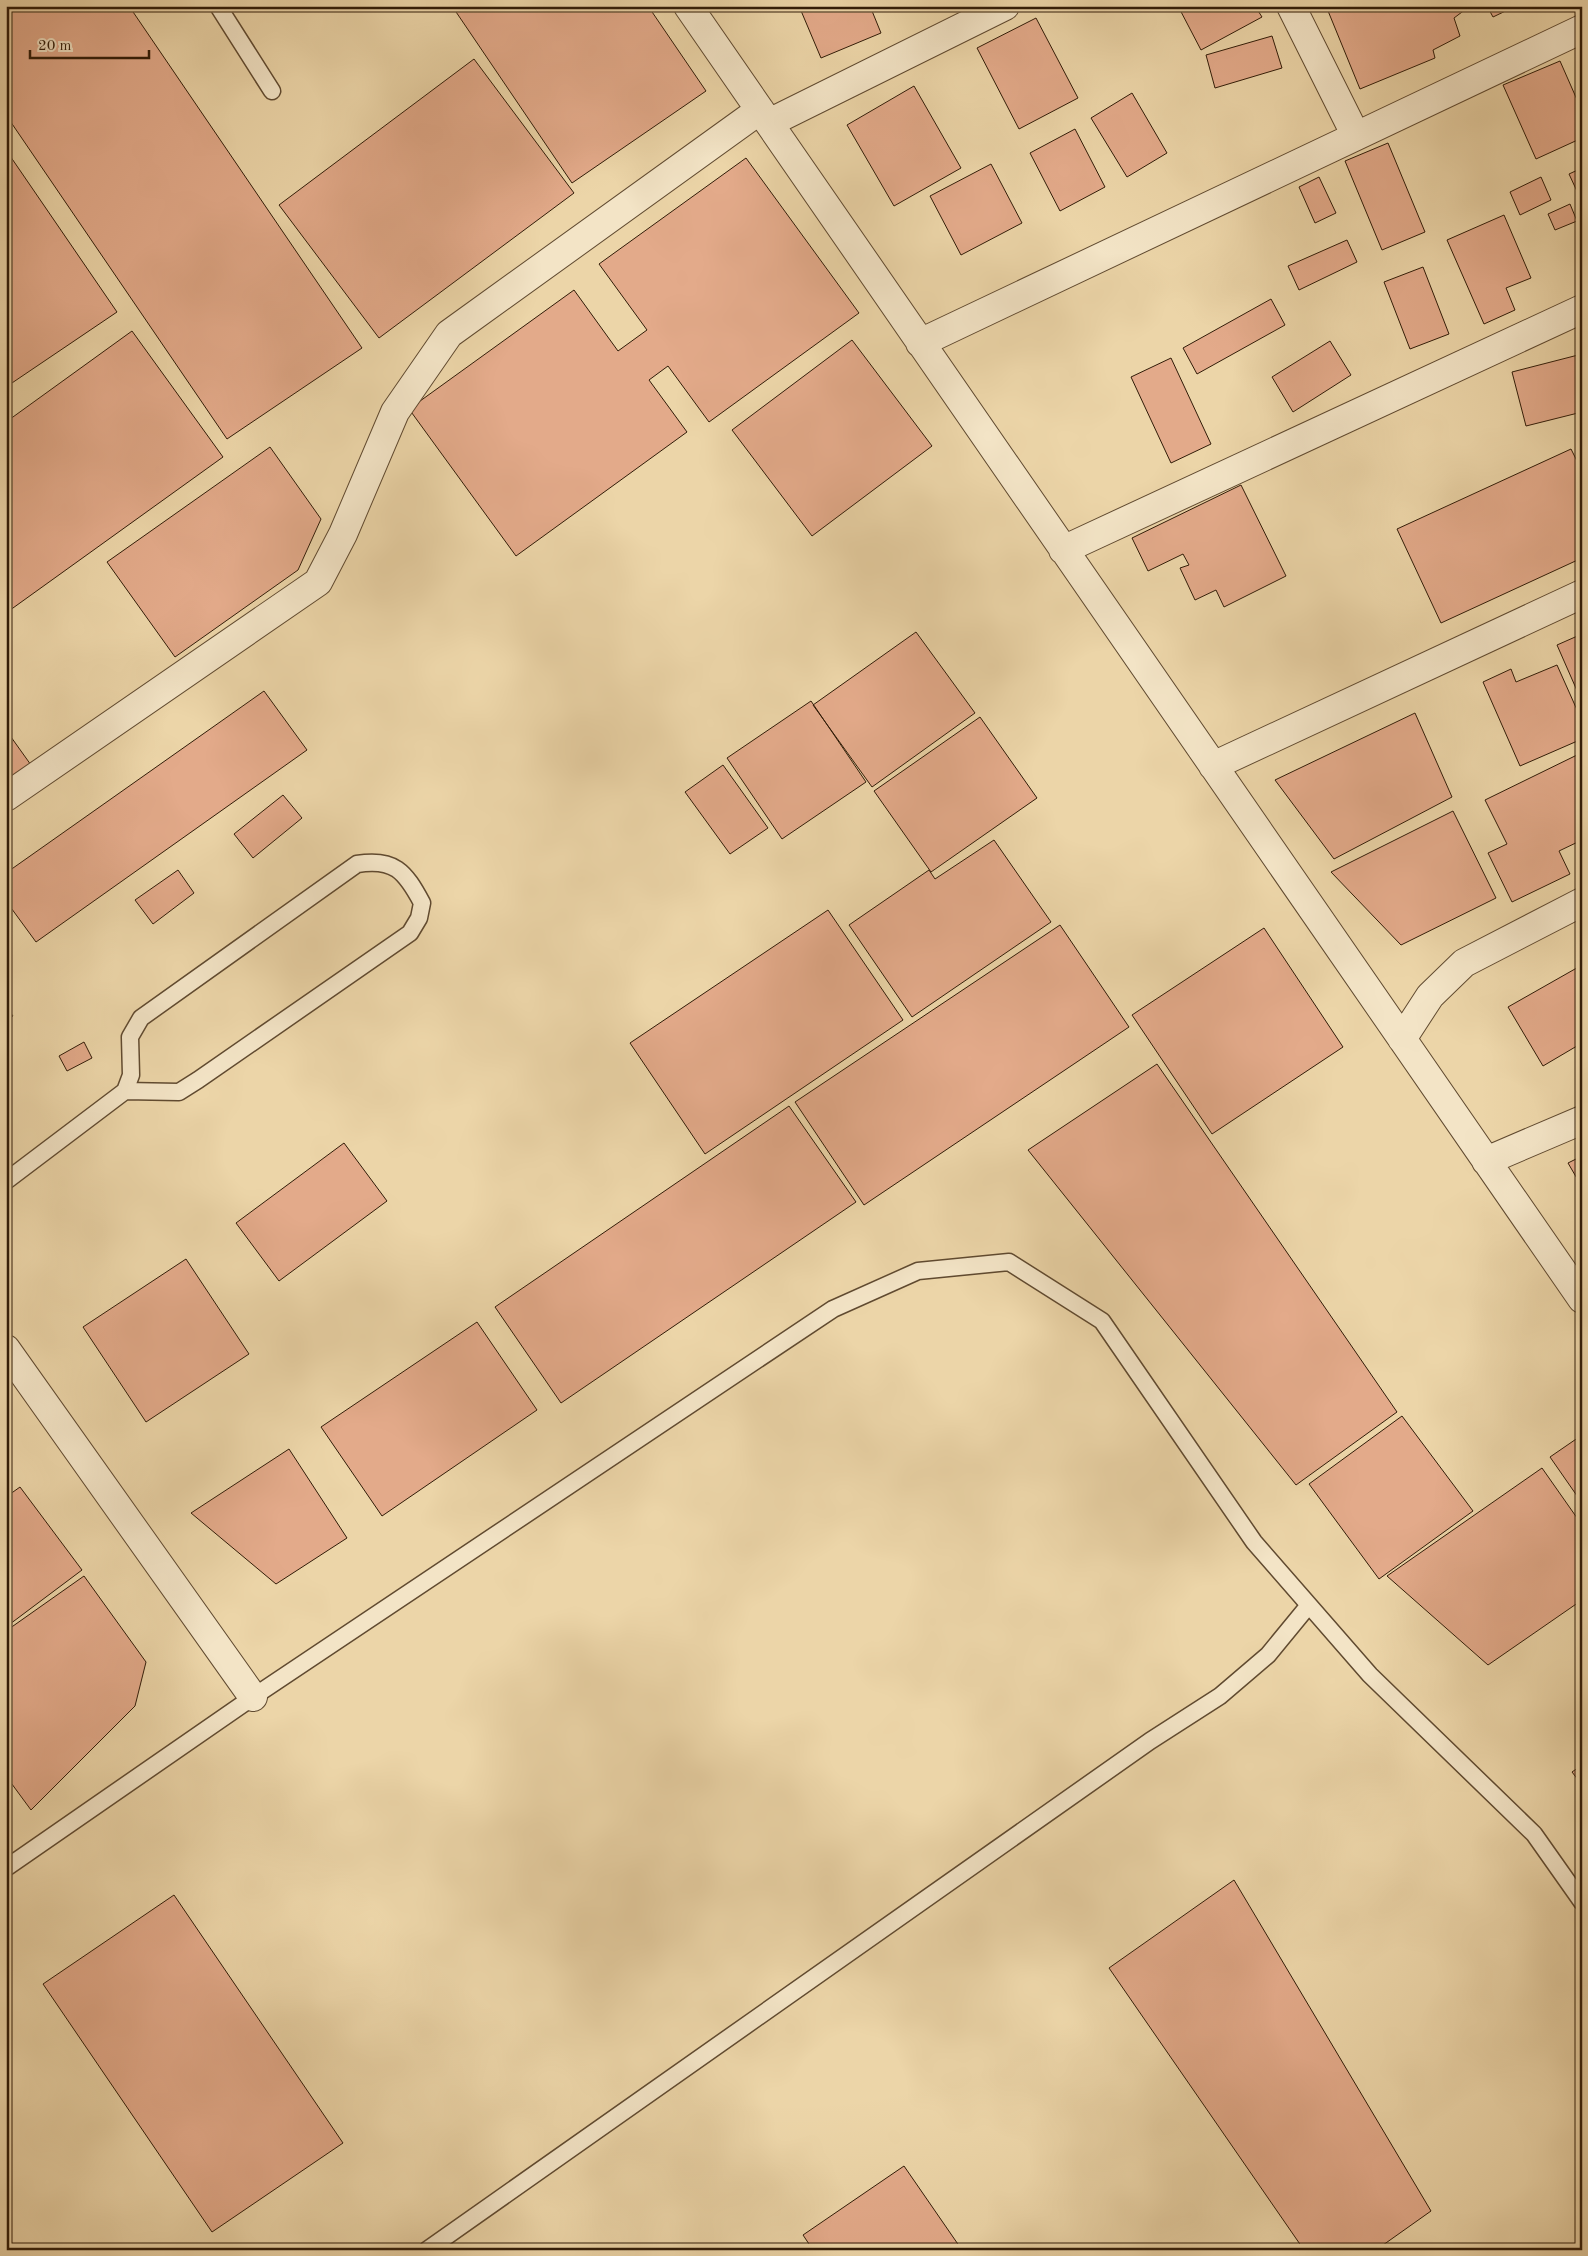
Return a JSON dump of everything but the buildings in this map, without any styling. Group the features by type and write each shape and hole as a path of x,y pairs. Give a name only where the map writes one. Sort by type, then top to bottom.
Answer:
{"street":[{"path":"688,6 1582,1299"},
{"path":"6,797 318,582 342,534 394,412 449,334 765,116 1005,6"},
{"path":"1291,6 1356,136"},
{"path":"920,343 1582,29"},
{"path":"1063,550 1582,308"},
{"path":"1213,766 1582,594"},
{"path":"1402,1039 1430,996 1464,963 1582,902"},
{"path":"1486,1161 1582,1120"},
{"path":"6,1349 253,1697"}],"lane":[{"path":"218,6 272,91"},
{"path":"6,1181 125,1091 131,1075 130,1037 141,1018 356,864 375,861 392,865 405,876 414,888 422,903 419,918 410,933 178,1092 125,1091"},
{"path":"6,1868 253,1697 832,1309 918,1271 1009,1262 1102,1321 1254,1542 1370,1675 1534,1834 1582,1902"},
{"path":"427,2250 1150,1741 1220,1696 1268,1654 1309,1605"}]}
